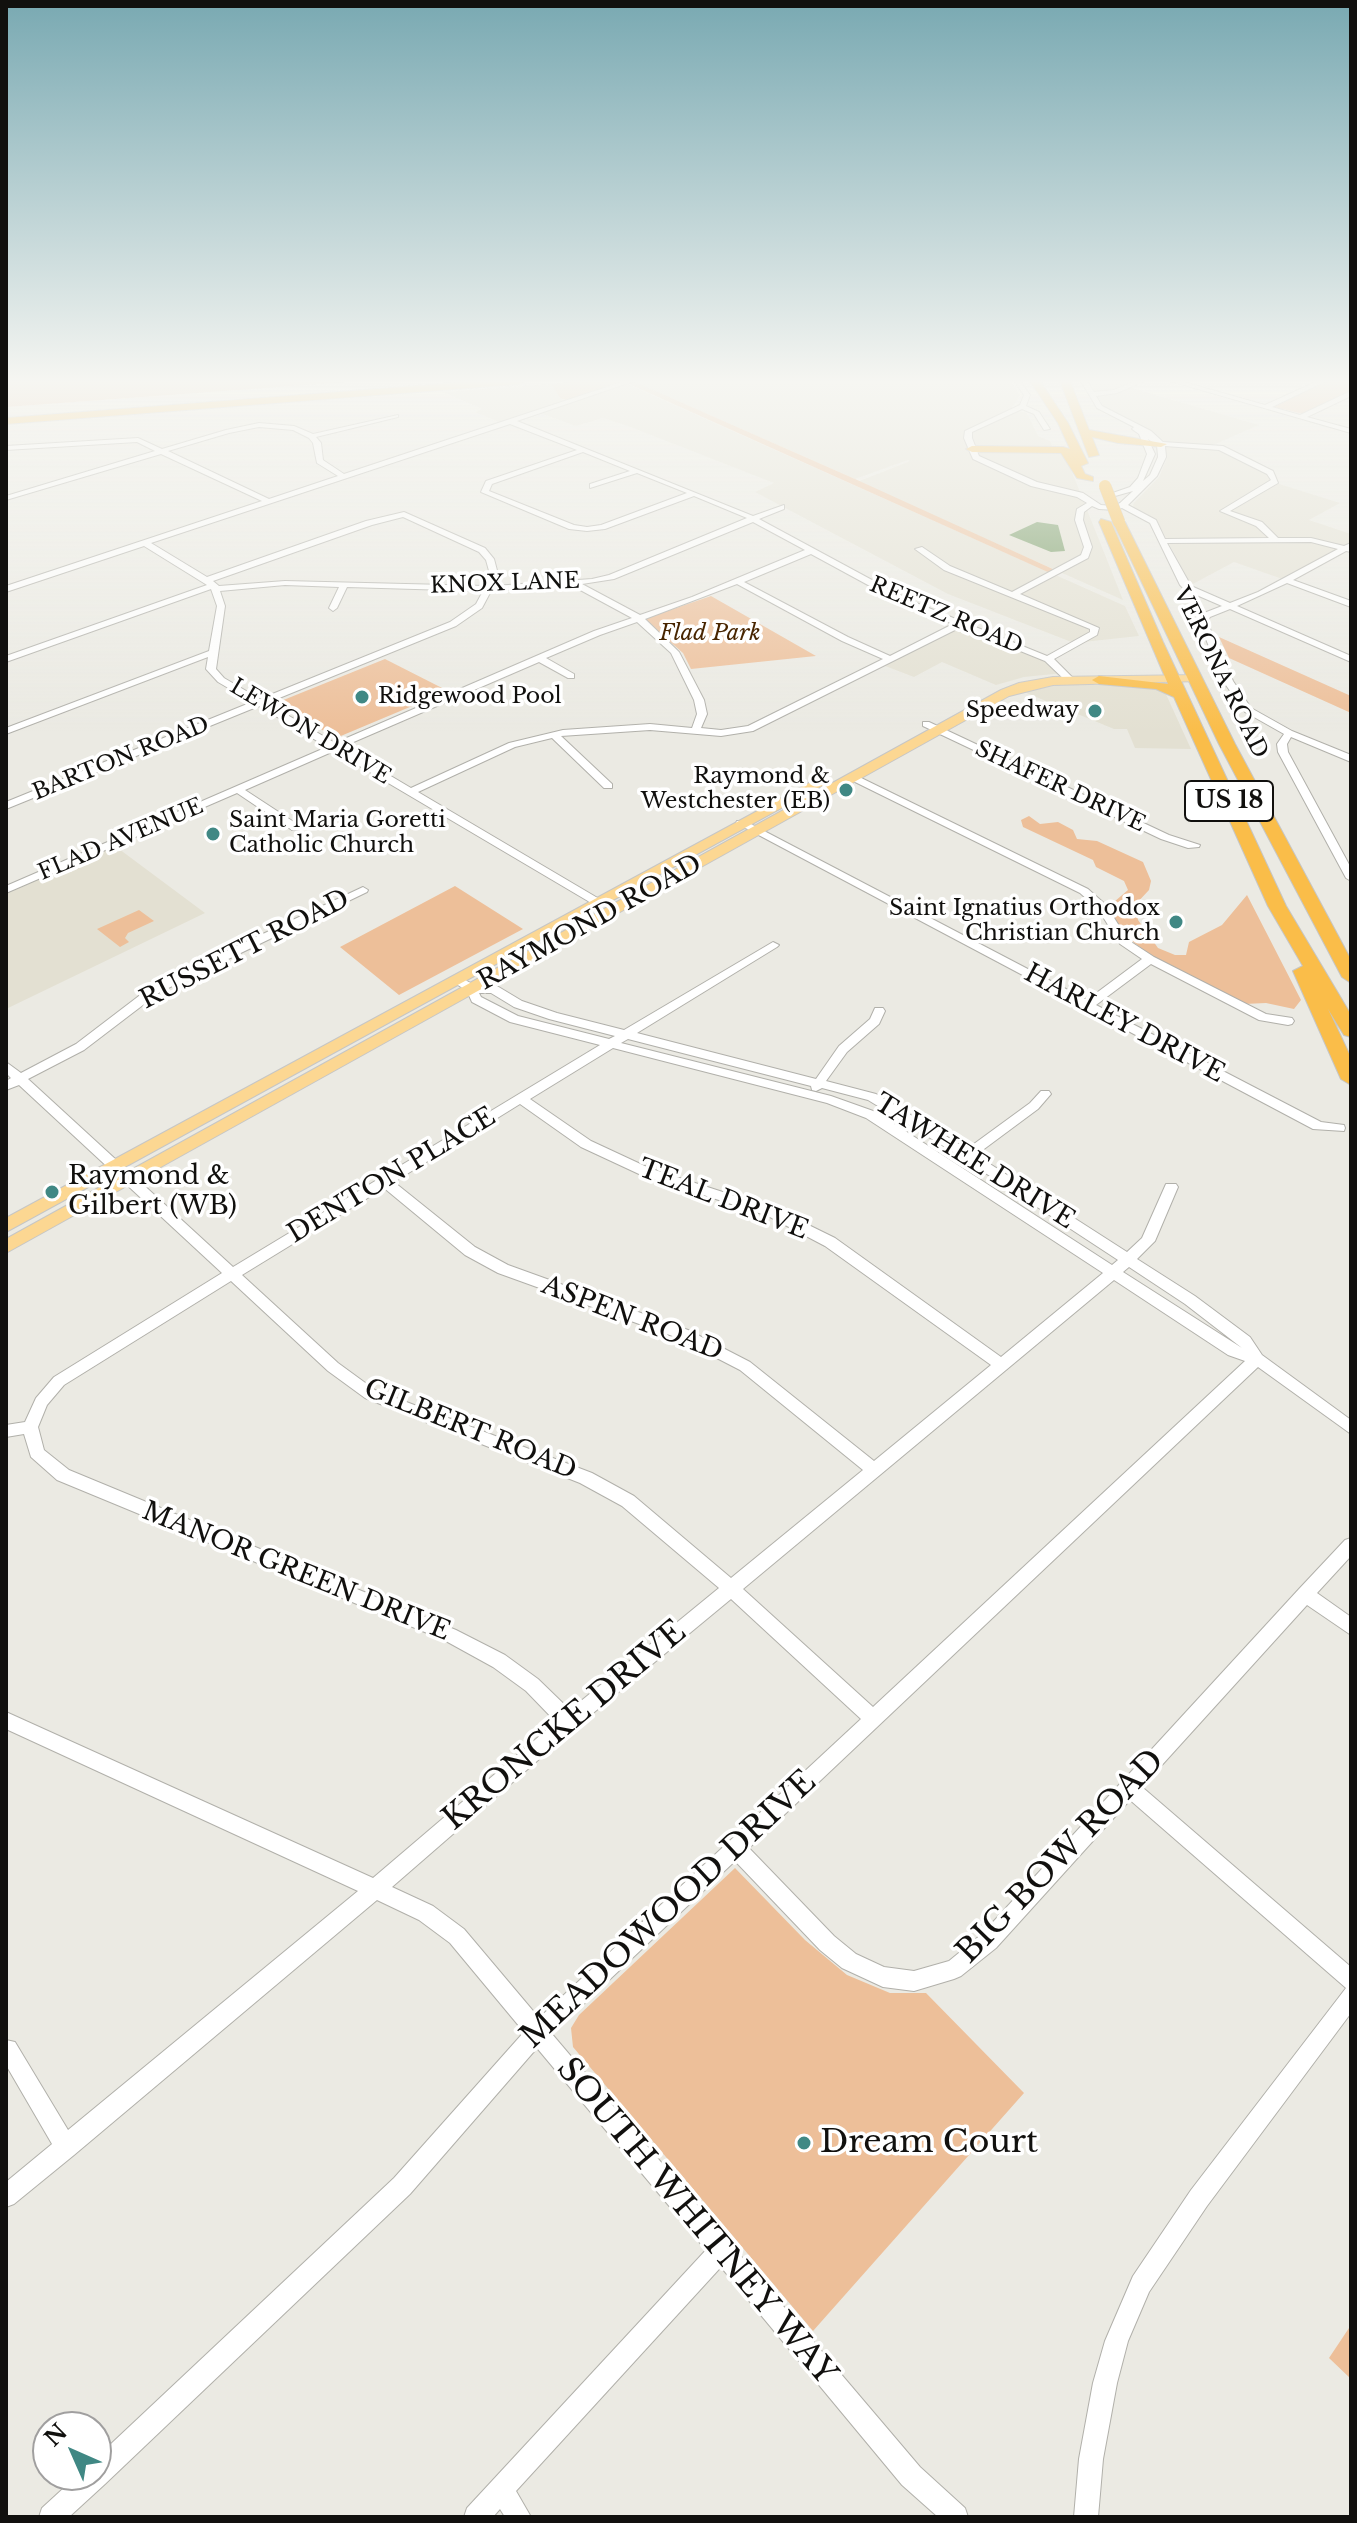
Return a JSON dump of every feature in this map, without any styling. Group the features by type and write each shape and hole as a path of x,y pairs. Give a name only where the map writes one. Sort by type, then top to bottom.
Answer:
{"highway":[{"name":"VERONA ROAD","path":"1100,499 1164,612 1251,789 1351,977"},
{"name":"VERONA ROAD","path":"1112,522 1138,601 1277,906 1351,1031"},
{"path":"1138,671 1148,666 1156,642"},
{"path":"1099,680 1159,685 1176,682"},
{"path":"1277,906 1317,1008 1351,1079"}],"main road":[{"name":"RAYMOND ROAD","path":"6,1226 741,823 932,727 1014,689 1067,677 1138,671 1176,682 1193,675"},
{"name":"RAYMOND ROAD","path":"1067,677 1099,680"},
{"name":"RAYMOND ROAD","path":"6,1247 853,777 932,727"}],"street":[{"path":"262,499 269,502"},
{"path":"6,589 279,499"},
{"path":"513,499 592,528 677,499"},
{"name":"REETZ ROAD","path":"708,499 754,518 906,602 1048,659 1067,677"},
{"path":"1014,594 1085,556 1088,547 1080,516 1090,499"},
{"path":"1099,499 1104,508"},
{"path":"1108,499 1156,527 1183,583 1228,607 1351,659"},
{"path":"1080,516 1120,505 1127,499"},
{"path":"1245,499 1224,511 1259,524 1276,540"},
{"name":"KNOX LANE","path":"213,584 491,589 611,577 781,507"},
{"path":"6,659 399,514 414,517 482,550 493,568 495,578 491,589"},
{"path":"1163,541 1320,541 1349,548"},
{"path":"145,543 213,584"},
{"path":"1349,548 1207,615 1203,622 1228,681 1248,710 1289,733 1351,759"},
{"path":"919,549 947,568 1095,628 1094,633 1048,659"},
{"name":"FLAD AVENUE","path":"6,890 539,658 739,582 811,551"},
{"path":"1285,580 1351,604"},
{"path":"573,582 638,618 675,652 694,687 702,714 696,730"},
{"path":"739,582 845,639 890,659"},
{"name":"LEWON DRIVE","path":"213,584 221,606 211,669 221,680 597,902"},
{"path":"333,608 344,585"},
{"name":"BARTON ROAD","path":"6,806 453,624 479,606 491,589"},
{"path":"410,792 512,745 554,735 650,727 721,733 750,729 960,624"},
{"path":"6,731 212,653"},
{"path":"539,658 571,676"},
{"name":"SHAFER DRIVE","path":"932,727 1165,837 1195,845"},
{"path":"1289,733 1282,744 1283,752 1351,878"},
{"path":"554,735 608,786"},
{"path":"853,777 1084,891 1102,907 1124,942 1150,959 1263,1017 1288,1021"},
{"path":"237,789 296,828"},
{"name":"HARLEY DRIVE","path":"741,823 1318,1126 1339,1128"},
{"name":"RUSSETT ROAD","path":"6,1086 80,1047 156,989 363,890"},
{"name":"DENTON PLACE","path":"30,1427 41,1402 59,1381 773,945"},
{"path":"1088,1005 1150,959"},
{"name":"TAWHEE DRIVE","path":"456,979 472,989 493,989 542,1013 628,1034 815,1088 871,1115 1233,1351 1257,1359 1351,1428"},
{"name":"TAWHEE DRIVE","path":"472,989 476,999 514,1019 610,1045 815,1088 855,1091 892,1107 1128,1259 1245,1341 1257,1359"},
{"path":"815,1088 843,1049 875,1021 879,1011"},
{"name":"GILBERT ROAD","path":"6,1066 333,1367 370,1394 586,1478 628,1501 663,1527 872,1718"},
{"path":"952,1166 1034,1106 1045,1094"},
{"name":"TEAL DRIVE","path":"520,1098 586,1144 644,1171 773,1213 830,1242 1001,1364"},
{"name":"ASPEN ROAD","path":"385,1181 470,1251 503,1269 683,1334 745,1366 873,1469"},
{"name":"KRONCKE DRIVE","path":"6,2196 375,1889 569,1722 1114,1272 1153,1232 1171,1187"},
{"name":"MEADOWOOD DRIVE","path":"112,2460 402,2186 502,2067 1257,1359"},
{"path":"6,1431 30,1427"},
{"name":"MANOR GREEN DRIVE","path":"30,1427 37,1453 63,1475 450,1635 499,1661 532,1685 569,1722"},
{"name":"BIG BOW ROAD","path":"736,1848 827,1943 849,1961 883,1977 925,1980 954,1969 989,1941 1351,1545"},
{"path":"1305,1594 1351,1627"},
{"name":"SOUTH WHITNEY WAY","path":"6,1720 426,1913 457,1936 911,2476 956,2517"},
{"path":"1129,1787 1351,1980"},
{"path":"1086,2517 1091,2459 1105,2383 1117,2341 1141,2284 1199,2198 1351,1996"},
{"path":"8,2049 66,2147"},
{"path":"476,2517 721,2250"},
{"path":"501,2490 519,2517"},
{"name":"MEADOWOOD DRIVE","path":"51,2517 79,2491"}],"shaded area":[{"path":"768,499 885,499 1125,606 1139,636 1074,643 948,594"},
{"path":"895,499 1083,499 1123,600"},
{"path":"1138,499 1326,499 1340,503 1309,520 1351,534 1351,545 1285,580 1234,562 1191,585 1158,523 1134,509 1133,504"},
{"path":"1037,522 1058,525 1065,551 1051,552 1009,535"},
{"path":"960,624 1033,653 1064,673 1024,677 996,685 942,662 914,677 880,664"},
{"path":"1058,685 1140,685 1165,692 1191,749 1135,748 1127,729 1114,729 1024,692"},
{"path":"115,846 205,913 6,1009 6,894"}],"green space":[{"path":"885,499 898,499 1055,570 1050,573"},
{"name":"Flad Park","path":"711,596 816,656 691,669 683,653 644,619"},
{"path":"1219,637 1351,696 1351,713 1229,658"},
{"name":"Ridgewood Pool","path":"385,659 448,691 336,738 276,703"},
{"path":"1029,816 1040,824 1058,822 1073,830 1077,839 1097,841 1143,862 1151,881 1149,890 1135,905 1138,920 1158,948 1175,955 1186,955 1189,942 1222,925 1247,895 1301,1000 1294,1009 1266,1003 1244,1004 1154,958 1128,938 1113,922 1107,908 1128,890 1124,881 1096,867 1093,860 1023,827 1021,820"},
{"path":"455,886 523,929 399,995 340,947"},
{"path":"139,910 154,921 128,933 125,938 129,942 120,947 97,929"},
{"path":"735,1868 805,1940 847,1975 890,1993 926,1993 1024,2093 813,2331 573,2047 571,2028 579,2015"},
{"path":"1351,2325 1351,2379 1329,2358"}],"place":[{"name":"Ridgewood Pool","path":"362,697"},
{"name":"Speedway","path":"1095,711"},
{"name":"Raymond & Westchester (EB)","path":"846,790"},
{"name":"Saint Maria Goretti Catholic Church","path":"213,834"},
{"name":"Saint Ignatius Orthodox Christian Church","path":"1176,922"},
{"name":"Raymond & Gilbert (WB)","path":"52,1192"},
{"name":"Dream Court","path":"804,2143"}]}
